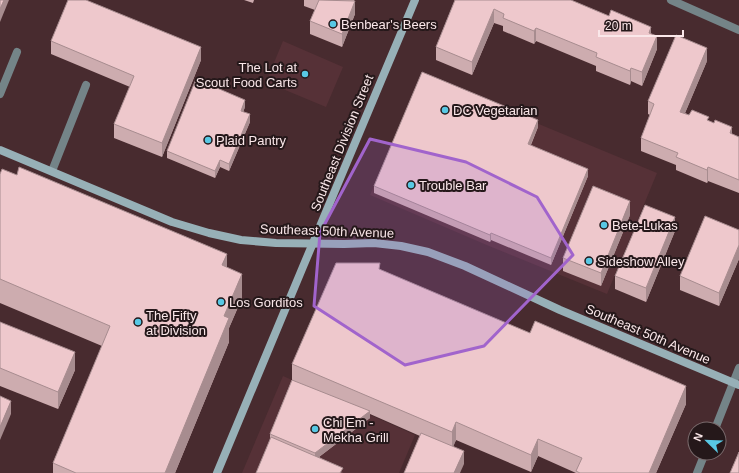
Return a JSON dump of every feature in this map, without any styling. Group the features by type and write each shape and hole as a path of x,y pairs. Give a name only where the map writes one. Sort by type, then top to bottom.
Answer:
{"main road":[{"name":"Southeast Division Street","path":"217,473 414,0"},
{"name":"Southeast 50th Avenue","path":"0,150 172,222 209,233 241,240 276,243 374,243 401,246 428,252 465,266 560,310 736,384"}],"street":[{"path":"671,0 739,30"},
{"path":"0,94 16,52"},
{"path":"52,171 86,85"},
{"path":"719,421 736,384 739,368"},
{"path":"697,473 702,461"}],"highlighted area":[{"path":"370,139 466,162 537,197 573,255 484,346 405,365 314,306 320,233"}],"shaded area":[{"name":"The Lot at Scout Food Carts","path":"283,41 343,67 326,107 266,82"},
{"path":"421,75 657,173 607,294 370,195"},
{"path":"283,376 415,435 399,473 242,473"}],"building":[{"path":"0,0 4,0 0,9"},
{"path":"68,0 86,0 201,47 162,143 114,124 134,76 51,41"},
{"path":"319,0 355,1 342,34 310,21"},
{"path":"455,0 571,0 609,16 611,10 651,27 649,33 657,36 642,72 631,68 630,71 596,57 597,53 536,28 534,31 503,18 504,14 494,9 472,62 436,47"},
{"path":"676,35 707,48 680,112 689,115 692,110 709,117 707,120 714,123 715,120 732,127 730,133 739,137 739,180 708,167 707,170 676,157 678,153 641,138 654,104 648,101"},
{"path":"422,72 538,120 528,144 588,169 551,258 491,233 490,235 374,186"},
{"name":"Plaid Pantry","path":"196,79 245,100 241,111 250,114 229,164 220,160 215,171 167,151"},
{"name":"The Fifty at Division","path":"19,167 227,254 222,265 242,274 224,316 229,318 165,473 76,473 53,463 110,326 0,279 0,174 2,169 17,175"},
{"path":"593,186 630,201 601,273 563,258"},
{"path":"645,205 675,217 646,288 615,276"},
{"path":"705,216 739,230 739,245 719,293 680,276"},
{"path":"336,263 380,263 379,269 530,333 535,321 686,386 649,473 580,473 576,471 582,458 538,439 531,455 456,422 452,432 292,364"},
{"path":"0,322 75,352 58,392 0,368"},
{"name":"Chi Em - Mekha Grill","path":"292,380 370,411 315,453 270,434"},
{"path":"0,396 11,401 0,427"},
{"path":"421,433 464,451 454,473 404,473"},
{"path":"271,437 343,468 340,473 256,473"},
{"path":"739,452 739,473 730,473"}],"place":[{"name":"Benbear's Beers","path":"333,24"},
{"name":"The Lot at Scout Food Carts","path":"305,74"},
{"name":"DC Vegetarian","path":"445,110"},
{"name":"Plaid Pantry","path":"208,140"},
{"name":"Trouble Bar","path":"411,185"},
{"name":"Bete-Lukas","path":"604,225"},
{"name":"Sideshow Alley","path":"589,261"},
{"name":"Los Gorditos","path":"221,302"},
{"name":"The Fifty at Division","path":"138,322"},
{"name":"Chi Em - Mekha Grill","path":"315,429"}]}
